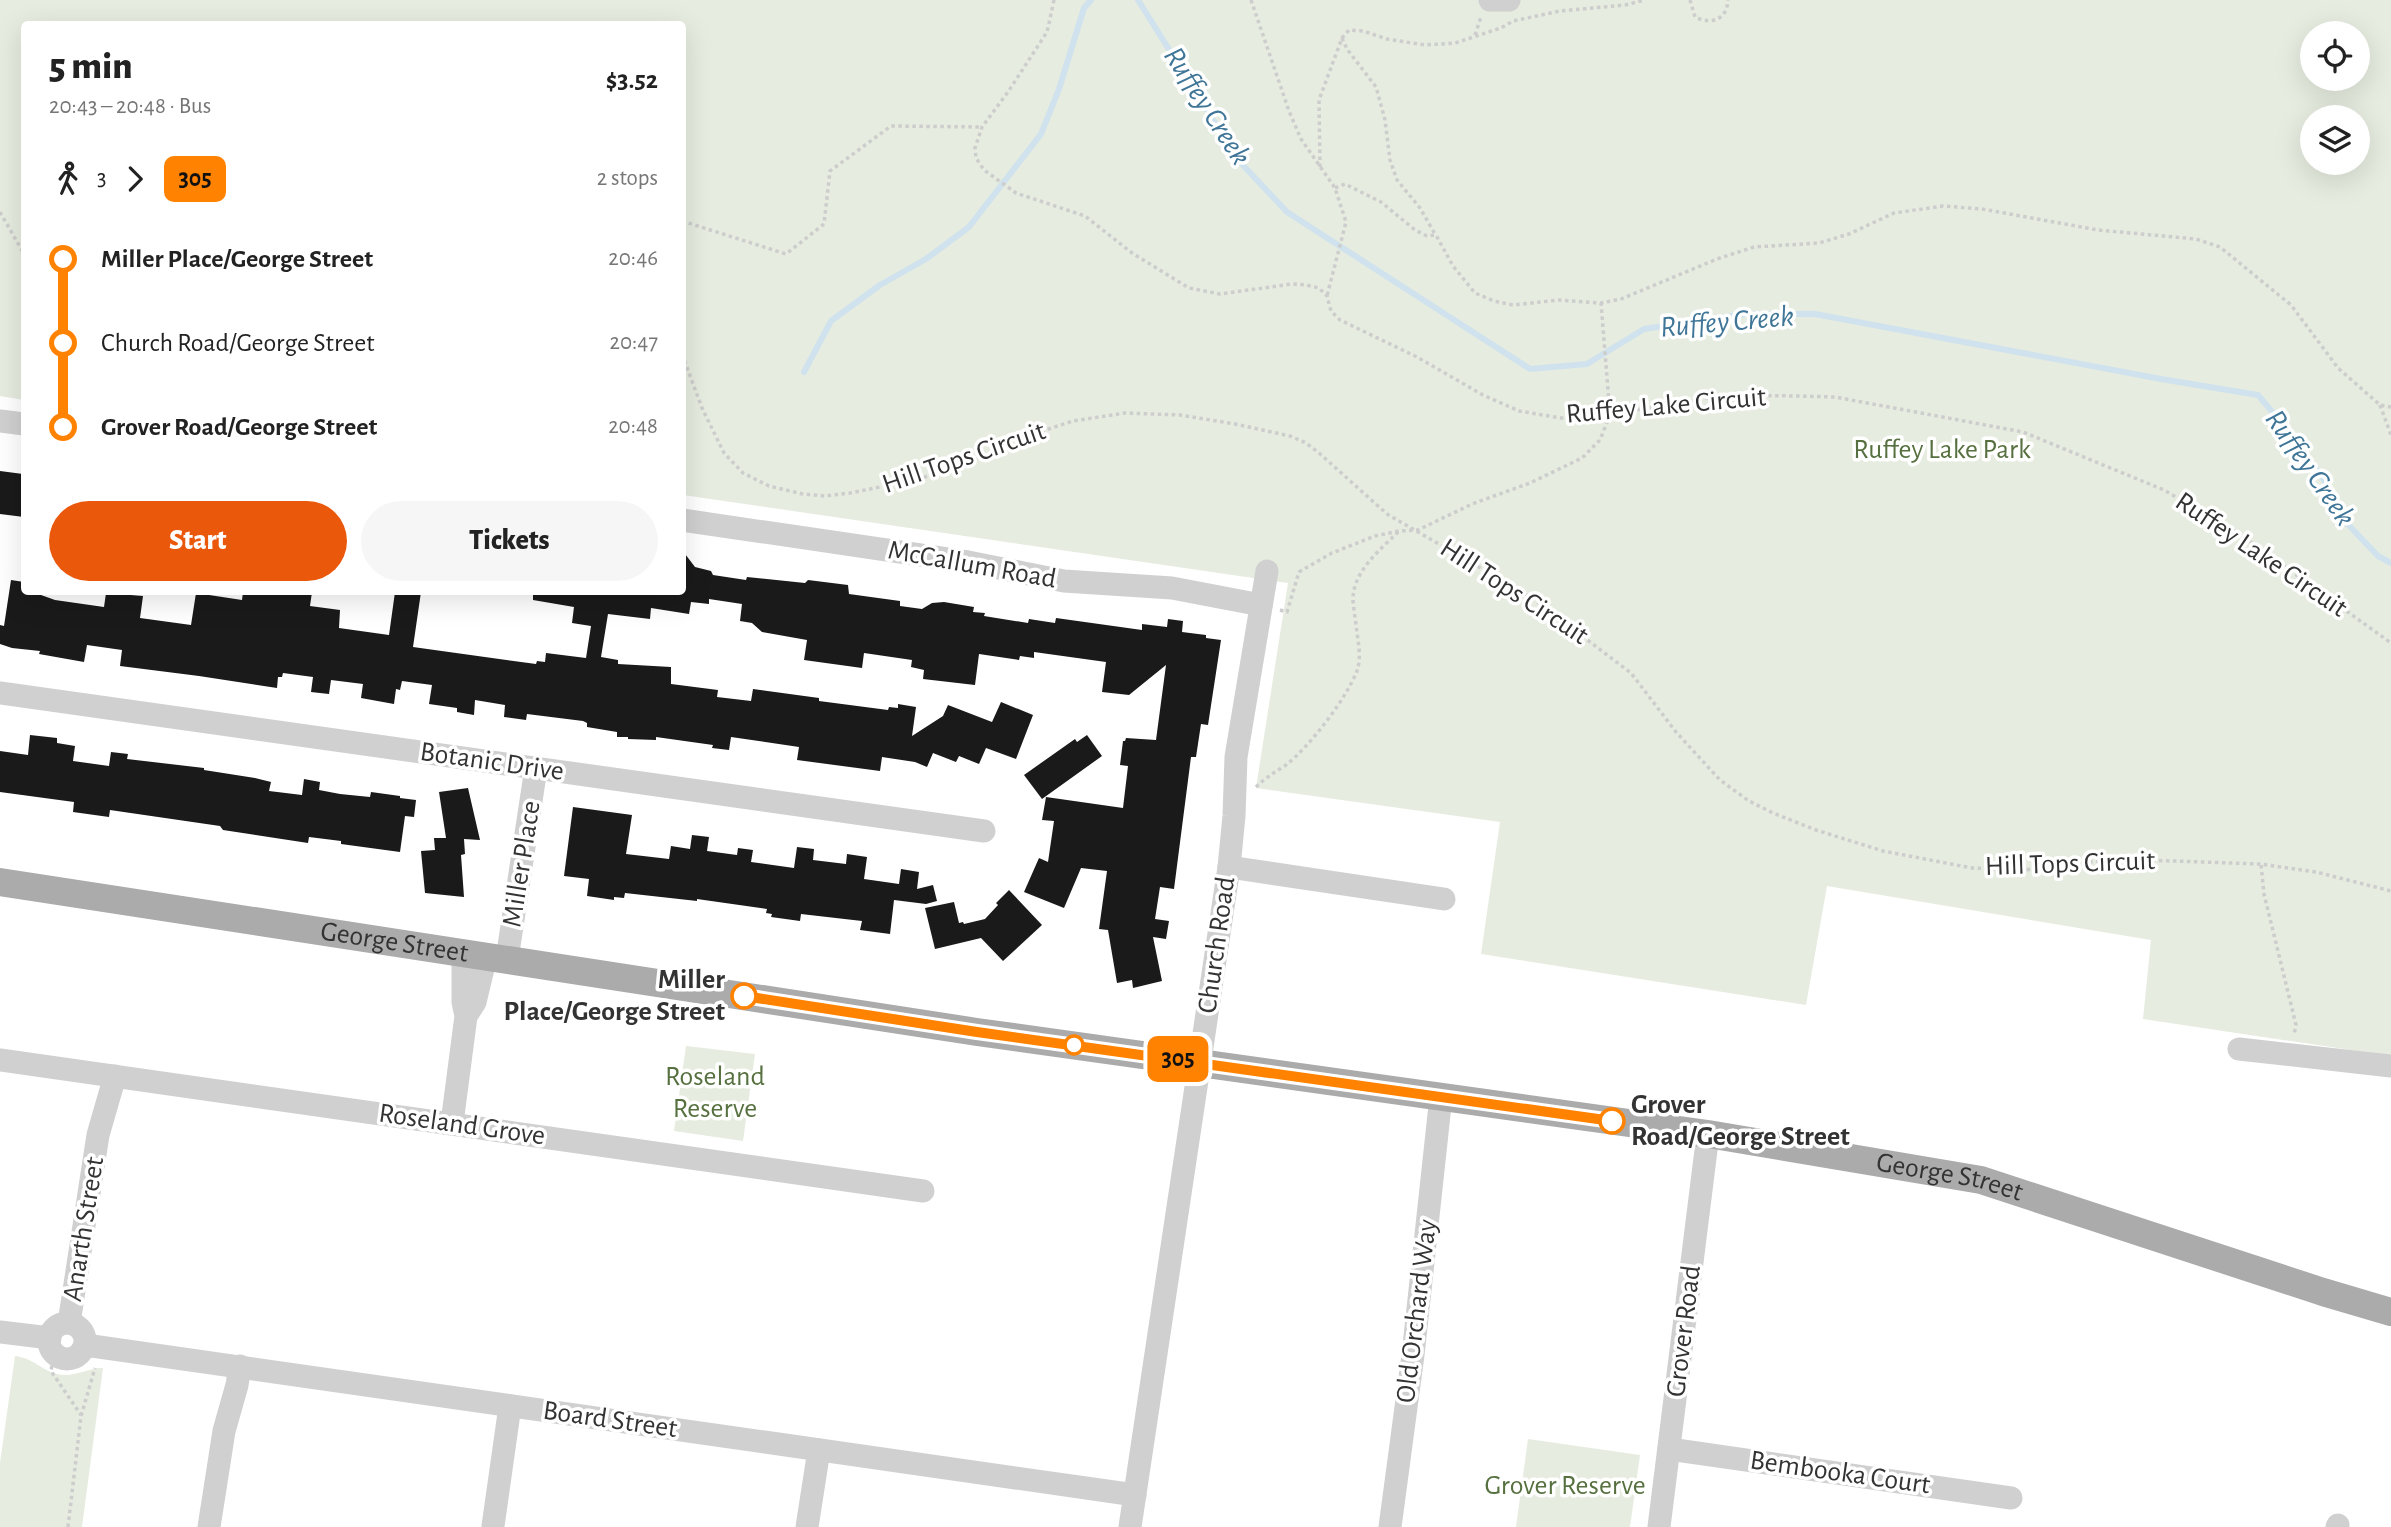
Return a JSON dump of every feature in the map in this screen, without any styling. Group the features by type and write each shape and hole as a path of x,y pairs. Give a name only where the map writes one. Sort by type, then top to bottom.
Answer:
{"main road":[{"name":"George Street","path":"0,882 977,1032 1708,1134 1981,1180 2391,1312"}],"street":[{"path":"1490,0 1509,0"},
{"path":"0,421 21,424"},
{"name":"McCallum Road","path":"686,521 968,562 1065,581 1172,588 1261,605"},
{"name":"Church Road","path":"1130,1527 1229,867 1236,757 1267,571"},
{"name":"Botanic Drive","path":"0,693 984,831"},
{"name":"Miller Place","path":"452,1123 466,1016 475,1002 536,768"},
{"path":"1229,867 1444,899"},
{"path":"2239,1049 2391,1066"},
{"name":"Roseland Grove","path":"0,1059 923,1191"},
{"name":"Anarth Street","path":"69,1323 106,1075"},
{"name":"Old Orchard Way","path":"1390,1527 1413,1354 1441,1096"},
{"name":"Grover Road","path":"1659,1527 1708,1134"},
{"path":"0,1332 52,1346 61,1358 69,1359 90,1351 82,1331 69,1323 57,1327 52,1346"},
{"name":"Board Street","path":"90,1351 232,1365 1135,1496"},
{"path":"209,1527 224,1431 223,1383 232,1365"},
{"path":"493,1526 510,1406"},
{"name":"Bembooka Court","path":"1669,1448 2011,1498"},
{"path":"807,1527 819,1450"}],"path":[{"path":"1055,0 1046,32 982,127 975,148 976,158 984,170 1016,193 1085,216 1132,253 1189,288 1220,294 1292,284 1319,288 1327,296 1346,222 1335,188 1301,139 1289,111 1251,0"},
{"path":"1320,167 1319,100 1342,38 1349,30 1425,45 1455,43 1501,28 1513,21 1560,11 1625,5 1645,0"},
{"path":"1690,0 1695,17 1704,21 1715,21 1724,15 1728,0"},
{"path":"1342,38 1347,49 1376,87 1385,120 1390,160 1397,180 1420,208 1453,266 1475,293 1494,301 1513,305 1559,300 1601,303 1621,299 1704,264 1754,247 1819,243 1849,234 1894,214 1942,206 1982,209 2098,230 2196,239 2220,247 2291,305 2338,368 2380,405 2391,435"},
{"path":"686,222 786,254 824,224 830,171 891,126 982,127"},
{"path":"1335,188 1345,184 1381,202 1415,230 1427,236 1436,235"},
{"path":"0,212 21,249"},
{"name":"Ruffey Lake Circuit","path":"1327,296 1331,311 1340,320 1519,411 1561,418 1610,415 1728,395 1835,397 2023,432 2164,491 2227,527 2266,552 2391,643"},
{"path":"1261,605 1287,612 1299,572 1332,553 1376,536 1418,530 1472,504 1530,483 1581,458 1600,440 1610,415 1601,303"},
{"name":"Hill Tops Circuit","path":"686,365 702,408 724,453 743,473 768,486 803,494 825,496 850,493 915,480 951,469 1033,434 1073,421 1125,413 1180,415 1290,436 1306,443 1387,514 1532,598 1631,673 1699,759 1720,780 1749,801 1816,830 1883,851 1972,867 2024,870 2115,859 2260,864 2316,872 2391,891"},
{"path":"2380,405 2391,407"},
{"path":"1253,795 1256,788 1268,776 1287,764 1332,715 1352,680 1358,667 1360,650 1353,600 1355,587 1364,567 1399,531"},
{"path":"2260,864 2264,894 2296,1025 2290,1054"},
{"path":"52,1346 51,1371 81,1416"},
{"path":"68,1527 81,1416 96,1366 90,1351"}],"green space":[{"name":"Ruffey Lake Park","path":"0,0 2391,0 2391,1056 2143,1019 2151,940 1827,886 1806,1005 1481,954 1500,822 1256,788 1288,583 686,495 686,21 21,21 21,400 0,396"},
{"name":"Roseland Reserve","path":"686,1046 755,1054 743,1141 674,1131"},
{"path":"15,1356 63,1375 103,1368 82,1527 0,1527 0,1463"},
{"name":"Grover Reserve","path":"1528,1439 1640,1455 1630,1527 1516,1527"}],"building":[{"path":"0,471 21,474 21,517 0,514"},
{"path":"686,555 695,567 711,571 713,575 746,580 747,577 848,585 849,594 900,601 900,606 922,609 932,603 944,602 974,607 973,612 985,613 984,616 1028,623 1029,619 1055,623 1056,618 1142,630 1142,624 1167,627 1168,619 1183,621 1182,632 1221,640 1208,725 1201,724 1196,757 1191,757 1174,889 1160,887 1155,919 1169,921 1166,939 1153,937 1162,981 1133,988 1132,980 1117,983 1108,930 1099,929 1107,871 1081,868 1064,908 1024,892 1039,858 1048,862 1054,821 1042,820 1046,797 1123,808 1128,766 1120,765 1123,741 1126,738 1156,740 1166,665 1129,695 1102,692 1106,662 1034,652 1034,658 1020,656 1019,660 979,654 975,685 923,679 924,670 911,667 912,660 864,653 862,668 804,660 807,640 762,632 752,623 740,621 742,604 709,599 709,604 691,602 689,614 651,608 650,619 608,614 601,657 618,660 618,664 671,667 671,684 718,690 717,697 751,701 753,689 888,710 889,707 898,708 898,704 916,707 912,736 943,716 948,705 992,722 1001,702 1033,715 1016,759 986,748 979,764 959,756 956,762 933,753 927,767 915,762 882,757 880,771 797,760 799,747 731,737 729,750 712,748 713,745 656,737 656,740 628,739 617,737 617,732 587,727 587,723 583,721 527,714 526,720 504,717 505,705 475,700 474,715 457,712 457,708 429,704 432,685 402,681 400,690 396,689 394,704 361,698 363,684 331,680 329,694 311,692 313,677 283,673 282,677 278,677 277,688 120,666 122,650 87,645 84,662 0,644 0,625 4,626 11,580 21,582 21,595 41,595 55,600 104,607 106,595 143,596 140,618 191,625 196,595 242,600 243,595 312,595 310,606 340,610 339,628 389,635 395,595 421,595 413,647 536,664 537,661 545,662 546,653 586,658 591,626 572,623 574,607 533,600 533,595 686,595"},
{"path":"30,735 57,738 57,743 75,746 73,761 109,766 111,752 128,754 127,759 204,768 255,778 271,782 269,791 302,795 304,779 320,782 319,790 340,794 370,797 371,792 400,796 416,800 414,817 405,816 400,852 309,837 308,843 223,830 220,826 110,810 109,817 73,812 74,802 0,792 0,751 28,755"},
{"path":"1087,735 1102,756 1042,799 1024,775 1075,739 1077,742"},
{"path":"468,788 480,840 464,839 465,854 461,855 464,897 425,893 421,851 435,850 434,838 446,838 439,792"},
{"path":"573,807 632,815 626,854 669,859 671,846 690,849 692,835 709,837 707,851 737,855 738,848 753,850 751,862 794,868 797,847 814,849 813,860 846,864 847,854 867,857 864,879 899,884 901,869 919,872 917,889 933,885 937,901 926,904 894,900 890,934 860,930 862,921 801,914 800,921 771,917 772,914 766,913 767,909 697,899 625,893 624,898 614,897 614,900 587,896 589,879 564,876"},
{"path":"1009,890 1042,925 1003,961 981,938 935,949 925,908 954,902 959,923 964,924 985,919"}],"waterway":[{"path":"804,372 831,321 880,285 926,259 969,227 1041,134 1059,89 1084,8 1091,0"},
{"name":"Ruffey Creek","path":"1138,0 1239,161 1287,212 1530,369 1587,364 1644,329 1745,314 1815,314 2258,395 2323,478 2339,515 2378,556 2391,563"}],"bus line":[{"name":"305","path":"744,996 977,1032 1612,1121"}],"place":[{"name":"Miller Place/George Street","path":"744,996"},
{"name":"Grover Road/George Street","path":"1612,1121"}]}
